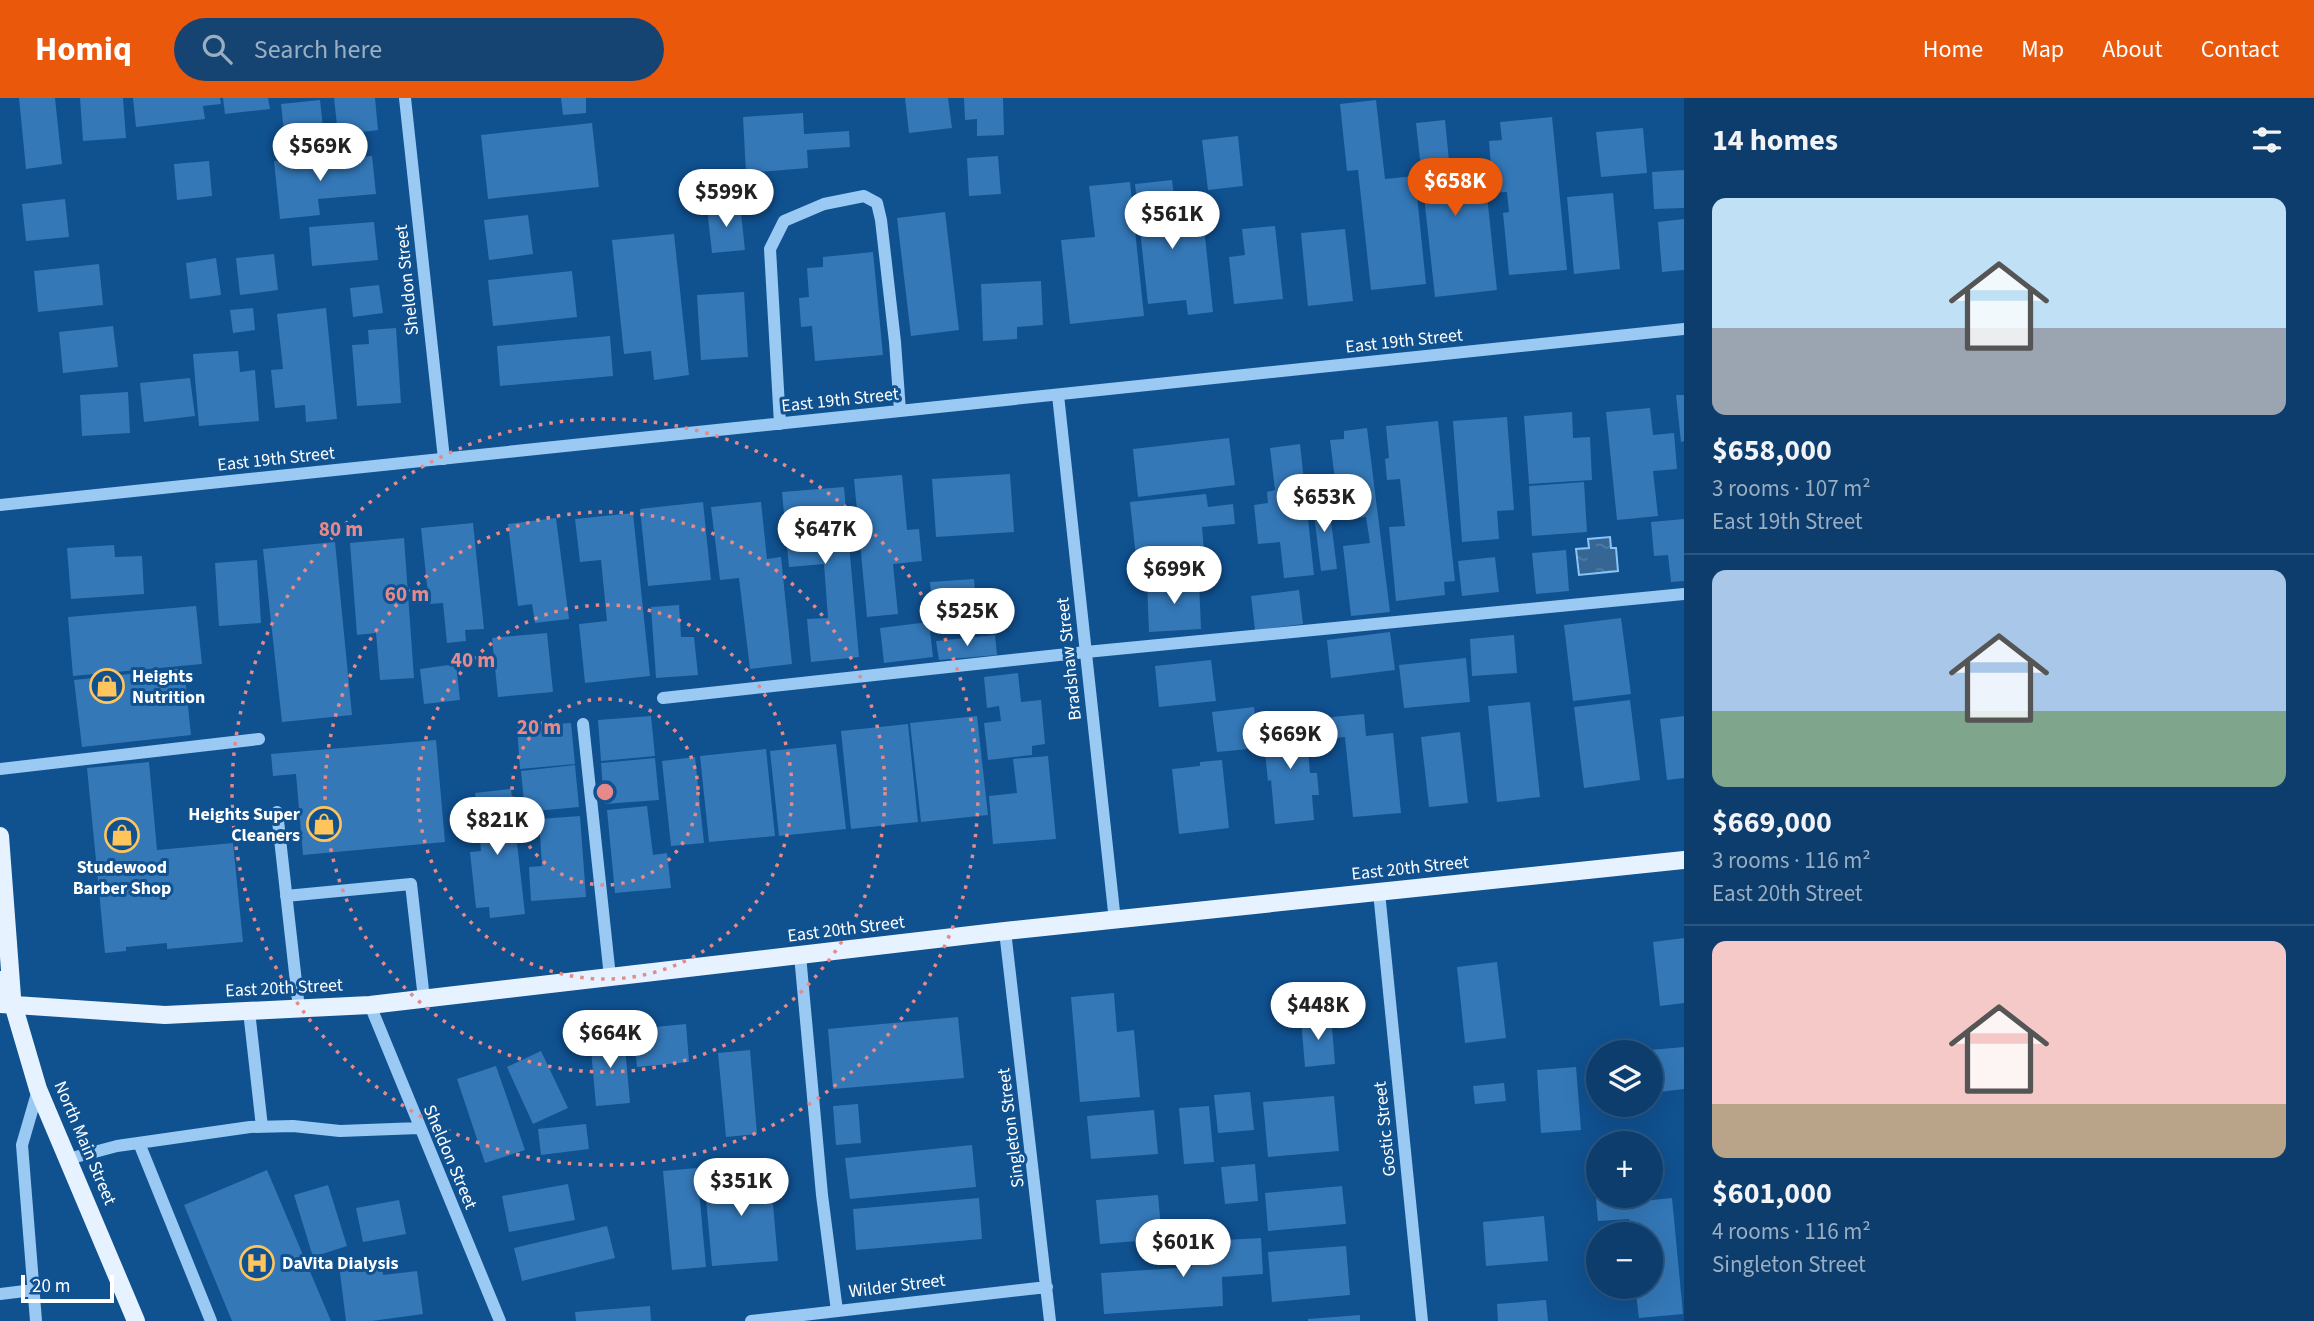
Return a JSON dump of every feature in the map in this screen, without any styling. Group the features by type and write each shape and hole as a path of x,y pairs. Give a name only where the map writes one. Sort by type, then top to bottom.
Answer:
{"main road":[{"path":"0,836 4,1001"},
{"name":"East 20th Street","path":"4,1001 165,1015 370,1005 1005,931 1684,860"},
{"name":"North Main Street","path":"0,980 4,1001 38,1088 136,1321"}],"street":[{"name":"Sheldon Street","path":"405,98 444,459"},
{"path":"780,424 770,249 784,221 824,204 864,195 877,203 881,220 900,411"},
{"name":"East 19th Street","path":"0,505 1684,329"},
{"name":"Bradshaw Street","path":"1058,394 1115,921"},
{"path":"663,698 1086,652 1684,594"},
{"path":"583,724 610,977"},
{"path":"0,769 259,739"},
{"path":"277,812 299,1009"},
{"path":"286,896 411,884 424,999"},
{"name":"Gostic Street","path":"1379,892 1422,1321"},
{"name":"Singleton Street","path":"1005,931 1050,1321"},
{"path":"800,956 822,1195 836,1311"},
{"name":"Sheldon Street","path":"370,1005 500,1321"},
{"path":"249,1011 262,1127"},
{"path":"36,1321 22,1146 38,1088"},
{"path":"68,1159 117,1146 262,1127 293,1126 340,1131 419,1128"},
{"path":"139,1143 211,1321"},
{"name":"Wilder Street","path":"751,1321 1047,1287"},
{"path":"0,1294 33,1290"}],"water":[{"path":"1610,537 1611,548 1616,548 1618,571 1579,575 1576,549 1589,548 1588,539"}],"building":[{"path":"19,98 55,98 62,164 26,169"},
{"path":"80,98 123,98 126,138 83,141"},
{"path":"133,98 220,98 221,104 203,106 205,119 136,127"},
{"path":"223,98 268,98 270,109 225,114"},
{"path":"334,98 375,98 378,130 338,135"},
{"path":"561,98 586,98 586,113 563,115"},
{"path":"905,98 948,98 952,128 909,133"},
{"path":"964,98 1003,98 1004,135 977,136 977,119 965,120"},
{"path":"320,100 324,137 285,141 281,104"},
{"path":"1376,100 1385,179 1415,176 1426,284 1371,290 1358,170 1347,171 1340,104"},
{"path":"803,113 804,134 849,131 850,147 807,150 808,168 746,173 743,117"},
{"path":"1552,117 1567,270 1509,275 1503,213 1509,212 1507,192 1493,193 1489,141 1502,140 1500,122"},
{"path":"1445,120 1450,171 1484,167 1497,290 1435,297 1416,123"},
{"path":"592,123 599,187 488,199 481,135"},
{"path":"1643,128 1647,173 1601,177 1596,132"},
{"path":"1238,136 1243,186 1208,190 1202,140"},
{"path":"372,156 376,194 318,199 320,215 280,219 274,161"},
{"path":"998,156 1001,194 969,196 967,158"},
{"path":"209,161 212,196 177,200 174,164"},
{"path":"1684,170 1684,208 1654,209 1652,172"},
{"path":"1172,180 1177,221 1203,218 1213,312 1188,315 1186,300 1148,304 1135,184"},
{"path":"1130,182 1144,316 1070,324 1061,240 1095,237 1089,186"},
{"path":"1613,193 1620,269 1574,274 1567,197"},
{"path":"65,199 69,237 26,241 22,204"},
{"path":"740,204 745,250 712,253 707,208"},
{"path":"945,212 959,330 911,336 897,218"},
{"path":"528,215 533,254 489,260 484,220"},
{"path":"1684,219 1684,270 1662,272 1658,222"},
{"path":"374,222 378,260 312,266 309,227"},
{"path":"1275,226 1283,299 1234,304 1229,257 1245,255 1242,229"},
{"path":"1345,229 1353,301 1308,306 1301,233"},
{"path":"674,234 689,375 654,380 651,351 624,354 612,240"},
{"path":"873,252 883,355 815,361 812,326 801,327 799,298 809,297 807,268 823,267 823,257"},
{"path":"274,254 278,290 240,295 236,258"},
{"path":"216,258 221,295 190,299 186,263"},
{"path":"99,264 103,305 38,312 34,271"},
{"path":"572,271 577,317 493,326 488,280"},
{"path":"1041,281 1043,325 1017,327 1017,339 983,341 981,284"},
{"path":"379,285 383,313 353,317 350,288"},
{"path":"744,292 748,357 701,360 697,295"},
{"path":"253,308 255,330 233,333 230,310"},
{"path":"326,308 337,419 306,422 305,405 275,408 271,370 283,369 277,314"},
{"path":"113,326 118,367 63,373 59,332"},
{"path":"396,328 401,403 357,406 352,345 369,344 368,330"},
{"path":"610,336 613,376 500,386 497,346"},
{"path":"238,351 240,372 255,370 259,421 199,426 193,354"},
{"path":"190,378 195,416 144,422 140,383"},
{"path":"128,392 130,433 82,436 80,395"},
{"path":"1676,395 1684,395 1684,441 1681,442"},
{"path":"1650,408 1653,435 1674,433 1677,469 1653,471 1658,516 1617,520 1606,412"},
{"path":"1572,412 1573,438 1590,437 1592,480 1529,484 1524,416"},
{"path":"1507,417 1514,510 1497,511 1499,539 1462,542 1453,421"},
{"path":"1438,421 1455,581 1444,582 1445,595 1396,601 1389,527 1405,526 1400,479 1387,480 1385,459 1389,458 1386,426"},
{"path":"1367,428 1390,612 1351,616 1343,546 1370,543 1366,517 1340,520 1330,440 1344,439 1344,431"},
{"path":"1229,438 1235,485 1138,497 1133,449"},
{"path":"1300,444 1314,575 1284,578 1280,542 1258,544 1254,505 1268,503 1267,492 1275,490 1270,448"},
{"path":"1010,474 1014,532 936,537 932,479"},
{"path":"902,475 907,530 919,529 922,561 893,564 898,614 867,617 854,479"},
{"path":"1584,482 1587,532 1532,536 1529,486"},
{"path":"844,487 859,657 811,662 807,619 828,618 824,564 789,567 782,492"},
{"path":"1206,494 1208,507 1233,504 1235,524 1202,527 1204,550 1136,557 1130,502"},
{"path":"1328,497 1337,569 1321,571 1312,499"},
{"path":"703,502 711,580 648,586 640,509"},
{"path":"761,502 767,559 781,557 792,664 750,669 739,578 720,580 711,507"},
{"path":"633,513 650,676 585,683 579,624 607,621 601,560 580,562 575,519"},
{"path":"556,518 569,619 535,623 532,604 518,606 508,524"},
{"path":"1684,519 1684,581 1671,582 1668,555 1654,556 1651,522"},
{"path":"473,523 484,629 465,630 466,641 447,643 443,603 429,604 421,528"},
{"path":"404,538 414,678 380,680 376,633 357,635 350,543"},
{"path":"335,542 352,715 282,722 263,549"},
{"path":"114,545 115,557 142,556 144,594 71,599 67,548"},
{"path":"1566,550 1569,591 1536,594 1532,553"},
{"path":"1495,557 1499,592 1462,596 1458,561"},
{"path":"257,560 261,623 219,626 215,563"},
{"path":"974,579 977,621 934,624 930,582"},
{"path":"1199,581 1201,629 1149,632 1147,582"},
{"path":"1299,590 1303,624 1255,630 1251,596"},
{"path":"679,605 681,637 694,637 698,675 656,678 651,607"},
{"path":"196,606 202,664 73,676 68,617"},
{"path":"1621,618 1631,694 1573,701 1564,625"},
{"path":"929,622 933,657 884,663 880,628"},
{"path":"1390,632 1395,670 1331,678 1327,640"},
{"path":"547,633 553,692 498,697 492,638"},
{"path":"995,635 997,655 939,660 936,641"},
{"path":"1514,635 1517,673 1472,676 1470,639"},
{"path":"1466,658 1470,702 1404,708 1399,665"},
{"path":"1211,660 1216,701 1159,707 1155,666"},
{"path":"456,664 460,700 424,704 420,669"},
{"path":"184,668 191,735 82,747 74,680"},
{"path":"1018,673 1021,702 1041,700 1045,744 1032,746 1032,755 988,760 984,723 1001,721 999,706 987,708 984,677"},
{"path":"1630,700 1640,780 1584,788 1574,707"},
{"path":"1530,702 1540,797 1497,802 1488,706"},
{"path":"1254,707 1259,748 1217,752 1212,712"},
{"path":"1364,714 1366,736 1393,733 1401,813 1353,817 1345,737 1334,738 1332,717"},
{"path":"651,716 655,756 601,761 598,720"},
{"path":"977,716 988,815 921,822 910,723"},
{"path":"1684,716 1684,778 1667,780 1660,719"},
{"path":"1305,720 1310,773 1317,773 1319,795 1312,795 1314,820 1275,824 1262,724"},
{"path":"571,723 575,764 520,769 517,727"},
{"path":"908,724 918,822 851,829 841,731"},
{"path":"1460,732 1468,803 1429,807 1421,737"},
{"path":"436,740 445,842 303,855 296,774 273,776 271,754"},
{"path":"836,744 846,829 779,836 770,751"},
{"path":"766,749 775,836 709,842 700,756"},
{"path":"1048,756 1056,839 993,844 989,796 1017,793 1013,759"},
{"path":"695,757 704,843 671,846 662,761"},
{"path":"655,758 659,800 604,804 601,763"},
{"path":"1222,760 1229,828 1179,834 1172,769"},
{"path":"149,762 157,850 233,843 243,942 167,949 167,943 126,947 126,951 105,953 87,768"},
{"path":"575,765 579,807 525,812 521,771"},
{"path":"511,789 525,914 490,918 489,907 476,908 470,852 481,851 475,793"},
{"path":"647,806 653,855 667,853 671,888 615,893 607,810"},
{"path":"580,816 586,897 531,901 529,867 542,866 539,819"},
{"path":"1684,938 1684,1003 1660,1006 1653,942"},
{"path":"1497,962 1506,1038 1465,1043 1457,967"},
{"path":"1114,993 1117,1032 1134,1030 1140,1097 1080,1102 1071,997"},
{"path":"1331,1016 1335,1064 1305,1067 1301,1019"},
{"path":"958,1017 964,1078 833,1089 828,1029"},
{"path":"686,1024 689,1062 637,1067 633,1029"},
{"path":"624,1035 630,1103 596,1106 590,1038"},
{"path":"1684,1047 1684,1089 1663,1092 1663,1049"},
{"path":"750,1050 757,1134 726,1137 718,1053"},
{"path":"541,1051 568,1108 533,1124 507,1067"},
{"path":"496,1066 525,1150 485,1163 457,1079"},
{"path":"1576,1067 1581,1130 1541,1133 1537,1070"},
{"path":"1504,1083 1506,1101 1475,1104 1473,1086"},
{"path":"1250,1092 1254,1130 1218,1133 1214,1095"},
{"path":"1334,1096 1339,1151 1268,1157 1263,1102"},
{"path":"858,1104 861,1143 836,1145 833,1106"},
{"path":"1209,1106 1214,1162 1184,1164 1179,1108"},
{"path":"1154,1110 1158,1154 1091,1159 1087,1116"},
{"path":"586,1124 589,1149 541,1155 538,1129"},
{"path":"972,1145 976,1187 850,1199 845,1158"},
{"path":"1255,1164 1258,1201 1225,1204 1221,1167"},
{"path":"697,1168 706,1267 672,1270 663,1171"},
{"name":"DaVita Dialysis","path":"267,1170 331,1321 232,1321 184,1205"},
{"path":"770,1170 778,1261 712,1266 704,1176"},
{"path":"568,1184 575,1220 509,1232 502,1196"},
{"path":"328,1185 347,1246 313,1257 294,1195"},
{"path":"1342,1186 1346,1224 1268,1231 1265,1193"},
{"path":"1158,1195 1162,1239 1100,1244 1096,1200"},
{"path":"979,1198 982,1239 856,1250 853,1209"},
{"path":"1672,1198 1683,1314 1639,1318 1637,1299 1663,1299 1663,1222 1629,1222 1629,1219 1598,1221 1597,1208 1663,1208 1663,1199"},
{"path":"399,1200 406,1234 363,1242 356,1208"},
{"path":"1544,1216 1548,1261 1486,1266 1483,1222"},
{"path":"607,1226 615,1258 522,1281 514,1248"},
{"path":"1261,1238 1263,1274 1222,1277 1223,1306 1104,1314 1101,1273 1192,1267 1190,1242"},
{"path":"1346,1246 1350,1295 1272,1302 1268,1252"},
{"path":"382,1259 383,1275 417,1271 423,1314 372,1321 346,1321 339,1265"},
{"path":"1546,1300 1548,1321 1498,1321 1497,1304"},
{"path":"650,1306 651,1321 576,1321 575,1312"},
{"path":"1360,1315 1360,1321 1308,1321 1308,1319"}],"place":[{"name":"Heights Nutrition","path":"107,686"},
{"name":"Heights Super Cleaners","path":"324,824"},
{"name":"Studewood Barber Shop","path":"122,835"},
{"name":"DaVita Dialysis","path":"257,1263"}]}
